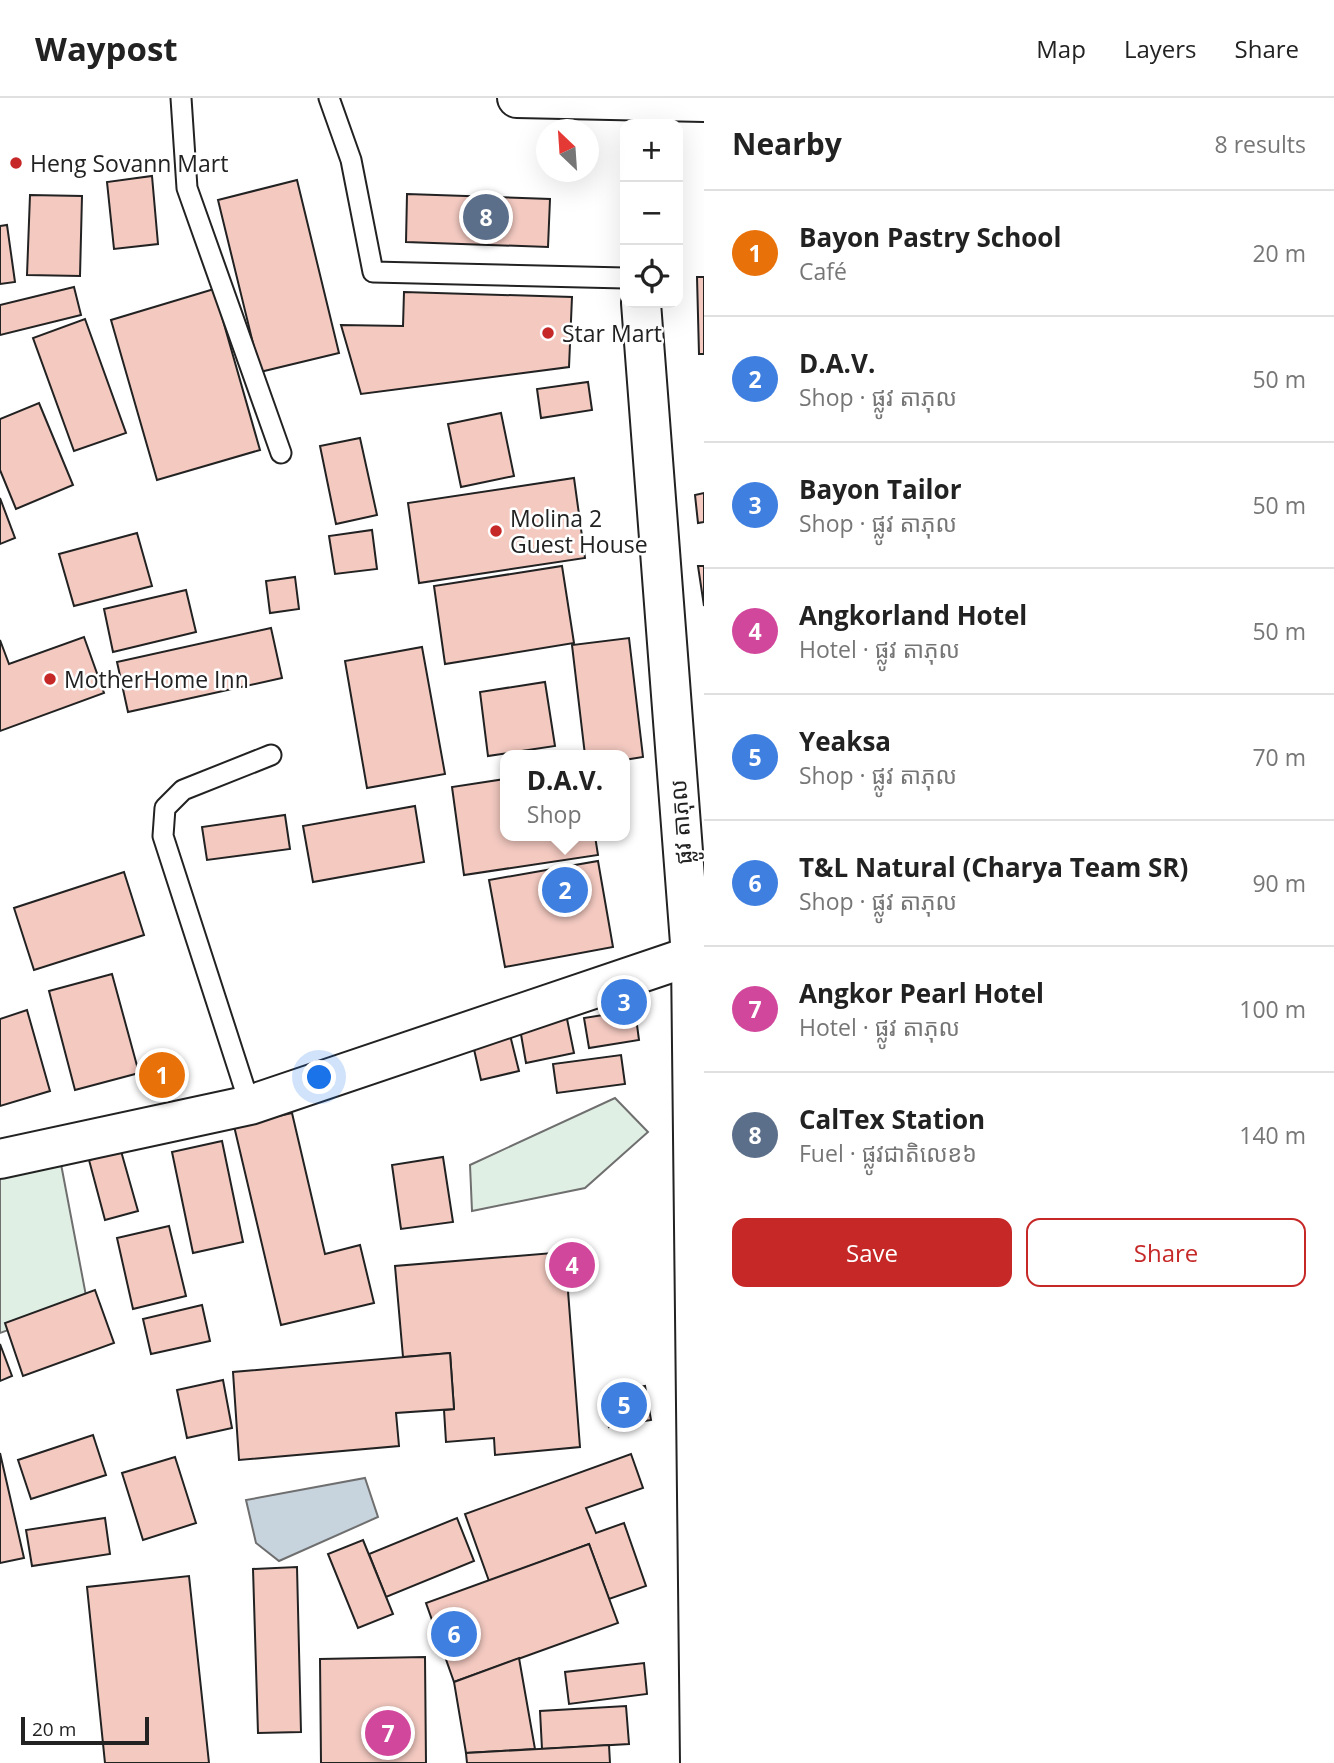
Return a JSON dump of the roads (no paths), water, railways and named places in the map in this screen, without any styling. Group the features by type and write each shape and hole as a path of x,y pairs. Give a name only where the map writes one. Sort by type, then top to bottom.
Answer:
{"street":[{"path":"537,98 641,108 704,102"},
{"name":"ផ្លូវ តាភុល","path":"641,308 691,956 700,1763"},
{"path":"0,1159 250,1105 691,956"}],"lane":[{"path":"181,98 187,188 281,453"},
{"path":"329,98 351,160 373,272 620,278"},
{"path":"250,1105 163,836 165,808 183,790 271,755"}],"place":[{"name":"Heng Sovann Mart","path":"16,163"},
{"name":"CalTex Station","path":"486,217"},
{"name":"Star Mart","path":"548,333"},
{"name":"Molina 2 Guest House","path":"496,531"},
{"name":"MotherHome Inn","path":"50,679"},
{"name":"D.A.V.","path":"565,890"},
{"name":"Bayon Tailor","path":"624,1002"},
{"name":"Bayon Pastry School","path":"162,1075"},
{"name":"Angkorland Hotel","path":"572,1265"},
{"name":"Yeaksa","path":"624,1405"},
{"name":"T&L Natural (Charya Team SR)","path":"454,1634"},
{"name":"Angkor Pearl Hotel","path":"388,1733"}]}
